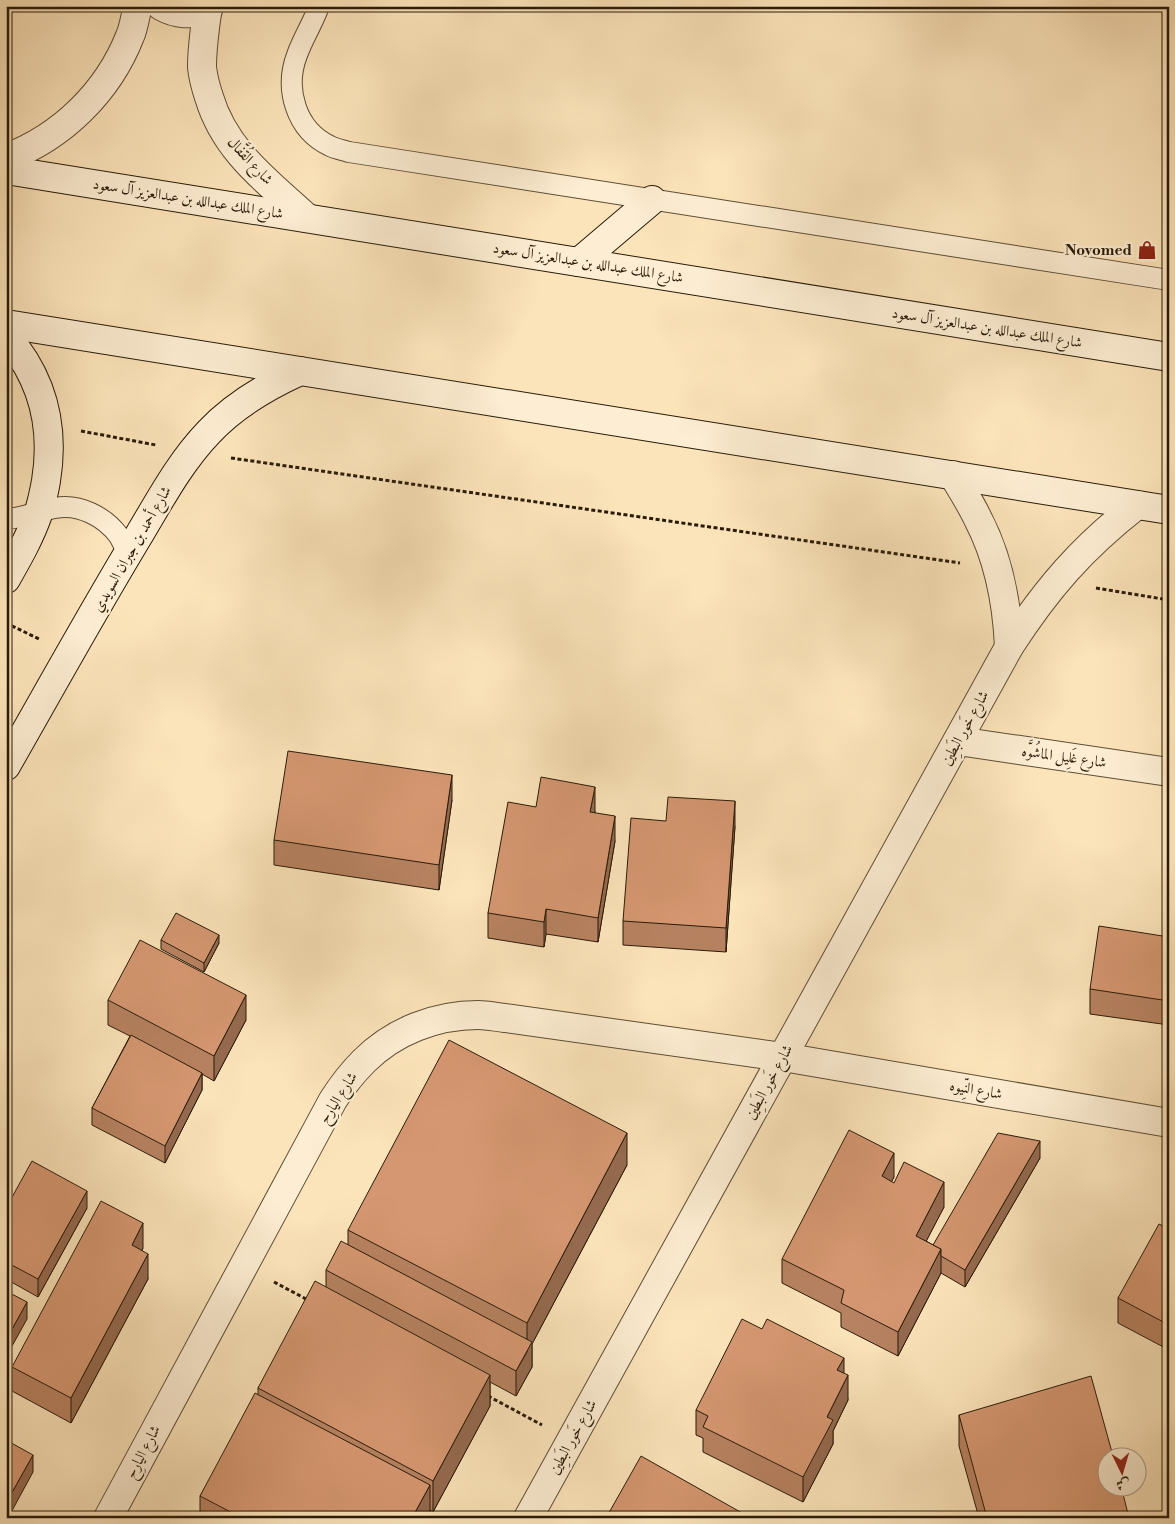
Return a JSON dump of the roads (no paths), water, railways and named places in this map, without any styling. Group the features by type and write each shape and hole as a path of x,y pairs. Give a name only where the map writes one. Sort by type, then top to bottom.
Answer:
{"street":[{"path":"6,158 34,145 59,130 81,111 100,89 116,65 130,36 138,6"},
{"path":"161,6 169,11 182,14 195,14 208,8"},
{"name":"شارع القُفَّال","path":"208,8 204,30 202,69 213,110 222,129 246,162 307,218"},
{"name":"شارع الملك عبدالله بن عبدالعزيز آل سعود","path":"6,170 1169,357"},
{"path":"579,262 652,200"},
{"path":"6,324 1169,510"},
{"path":"6,336 30,368 42,396 48,425 50,448 48,471 39,513 6,579"},
{"name":"شارع أحمد بن جبران السويدي","path":"6,766 128,554 177,471 191,452 209,431 230,413 275,382 300,371"},
{"path":"953,476 979,520 989,544 1005,603 1010,647"},
{"name":"شارع خَور البَطِين","path":"528,1518 1010,647 1039,602 1056,581 1107,528 1136,505"},
{"name":"شارع غَلِيل الماشُوَّه","path":"958,741 1169,772"},
{"name":"شارع اليارِح","path":"108,1518 333,1100 347,1079 364,1060 384,1044 413,1028 429,1022 454,1016 479,1015 783,1056"},
{"name":"شارع النِّيوه","path":"783,1056 1169,1123"}],"lane":[{"path":"319,6 297,55 292,70 291,86 293,101 301,119 314,135 330,146 349,152 1169,280"},
{"path":"6,519 19,518 56,508 74,508 92,514 108,523 119,537 128,554"}],"place":[{"name":"Novomed","path":"1147,250"}]}
